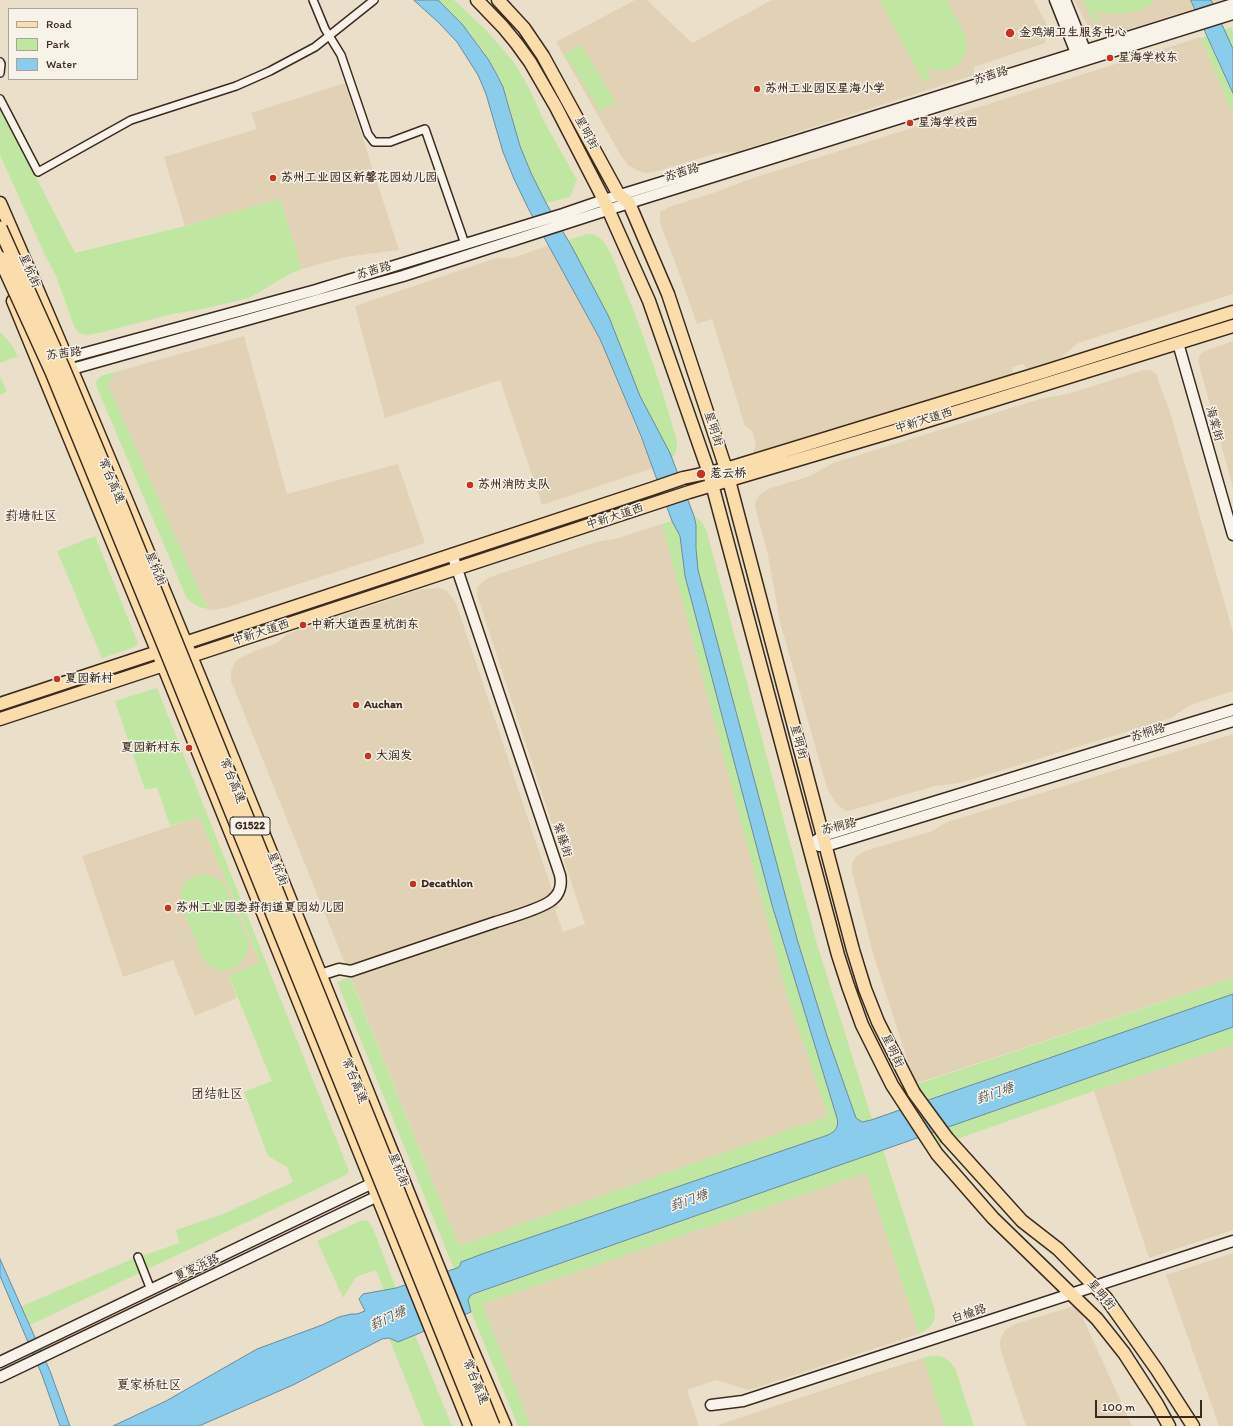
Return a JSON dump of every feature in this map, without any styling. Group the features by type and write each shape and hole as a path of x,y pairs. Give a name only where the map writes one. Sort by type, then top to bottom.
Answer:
{"highway":[{"name":"常台高速","path":"0,228 63,368 122,509 494,1426"},
{"name":"常台高速","path":"0,258 64,401 480,1426"}],"main road":[{"name":"星明街","path":"477,0 503,27 530,62 556,107 607,205 649,302 709,473 848,986 862,1025 892,1086 937,1154 994,1218 1097,1319 1124,1353 1157,1404 1169,1426"},
{"name":"星明街","path":"498,0 524,28 543,56 619,195 629,203 668,294 727,475 853,950 865,989 878,1022 914,1093 947,1138 1022,1221 1058,1249 1106,1298 1157,1370 1193,1426"},
{"path":"1056,0 1084,61"},
{"path":"1065,0 1080,51"},
{"name":"苏茜路","path":"607,205 619,195 1080,51 1191,22 1230,10"},
{"name":"苏茜路","path":"70,363 403,276 533,234 566,219 607,205 629,203 1084,61 1191,22"},
{"name":"星杭街","path":"0,203 70,363 186,642 398,1170 505,1426"},
{"name":"苏茜路","path":"42,371 529,225 566,219"},
{"path":"0,270 158,652 470,1426"},
{"name":"中新大道西","path":"0,719 712,485 727,475 1233,312"},
{"name":"中新大道西","path":"0,704 683,478 709,473 727,475 921,423 1233,326"},
{"name":"海棠街","path":"1178,343 1233,535"},
{"path":"107,529 127,538 171,647 191,656"},
{"name":"紫藤街","path":"320,975 339,969 351,971 547,904 555,898 559,891 561,883 560,875 452,554"},
{"path":"158,652 176,661 211,745 234,763"},
{"name":"苏桐路","path":"824,841 1233,710"},
{"name":"苏桐路","path":"809,845 1233,720"},
{"name":"夏家浜路","path":"0,1362 398,1170"},
{"name":"夏家浜路","path":"0,1376 229,1268 404,1183"},
{"name":"白榆路","path":"711,1405 743,1401 1233,1241"},
{"path":"222,1255 229,1268"}],"street":[{"path":"313,0 329,36 341,55 368,134 374,142 390,142 425,130 465,244"},
{"path":"0,98 38,172 131,120 236,86 270,72 315,47 374,0"},
{"path":"0,62 0,73"},
{"path":"138,1257 150,1290"}],"shaded area":[{"name":"苏州工业园区星海小学","path":"635,0 647,0 692,43 772,0 1034,0 1048,27 1045,43 974,67 974,75 736,152 717,153 655,172 645,173 628,165 620,154 556,42"},
{"path":"1074,0 1223,0 1116,33 1104,34 1095,32 1090,28"},
{"path":"1201,37 1233,114 1233,294 1078,343 1061,358 1028,369 1023,364 1012,367 1014,377 763,457 753,452 756,443 752,431 745,426 712,319 697,324 660,223 660,212 669,207 750,179"},
{"name":"苏州工业园区新馨花园幼儿园","path":"345,83 399,250 345,257 302,269 280,199 185,226 164,157 257,129 251,113"},
{"path":"549,245 600,339 653,468 542,505 500,380 385,418 355,306 496,258 513,258"},
{"path":"244,336 287,494 398,464 425,543 225,608 212,610 205,603 108,385 115,372"},
{"path":"1233,341 1233,488 1198,361 1200,354 1205,351"},
{"path":"1143,370 1150,370 1156,374 1170,412 1233,632 1233,691 1190,705 1171,718 960,783 935,786 852,810 846,811 840,807 835,802 827,788 780,622 768,555 756,510 755,503 759,495 768,489 810,476 833,463 1040,399 1071,393"},
{"path":"662,524 787,995 828,1116 459,1246 231,681 231,671 236,661 240,658 277,643 289,633 422,589 439,588 447,591 457,606 558,908 555,909 563,932 585,924 477,595 477,588 482,582 490,577 596,542 618,538"},
{"path":"1233,734 1233,978 915,1084 874,957 852,871 852,863 856,856 865,851 932,831 947,822"},
{"name":"苏州工业园娄葑街道夏园幼儿园","path":"199,817 260,963 229,976 237,998 195,1016 173,960 123,977 82,856"},
{"path":"1233,1045 1233,1230 1149,1258 1094,1091"},
{"path":"866,1173 919,1334 749,1390 716,1380 687,1390 699,1426 531,1426 482,1304"},
{"path":"1233,1253 1233,1426 1219,1426 1166,1275"},
{"path":"1077,1305 1132,1426 1026,1426 1001,1351 1001,1337 1005,1330 1015,1324"},
{"path":"923,1358 945,1426 715,1426 872,1374"}],"green space":[{"path":"438,0 454,0 486,30 513,61 528,86 546,125 577,180 570,197 546,203 525,160 508,101 498,75 475,40"},
{"path":"880,0 946,0 966,39 967,45 964,57 956,66 945,70 926,68 931,77 923,81"},
{"path":"1083,0 1155,0 1149,5 1135,12 1111,14 1095,11 1099,20 1094,22"},
{"path":"1231,27 1233,31 1233,49 1224,30"},
{"path":"1207,36 1233,93 1233,114 1201,38"},
{"path":"581,45 616,102 600,111 565,54"},
{"path":"0,107 75,253 185,226 280,199 302,269 290,274 249,298 203,309 172,314 99,333 86,335 79,333 74,326 56,276 0,155"},
{"path":"588,234 599,237 606,244 638,323 659,381 677,441 676,452 672,458 640,396 609,317 568,240"},
{"path":"0,332 12,345 18,356 0,363"},
{"path":"115,372 108,385 205,603 212,610 199,607 187,599 97,388 97,380 101,376"},
{"path":"0,376 7,392 0,395"},
{"path":"694,516 701,521 706,529 817,944 872,1119 862,1122 857,1119 854,1113 827,1036 797,939 698,570"},
{"path":"672,521 680,536 685,576 838,1124 835,1130 828,1135 482,1254 454,1269 337,982 350,977 459,1246 828,1116 787,995 662,524"},
{"path":"95,536 138,643 135,647 102,658 57,551"},
{"path":"157,688 349,1171 346,1175 30,1325 22,1306 130,1260 179,1243 176,1230 223,1214 293,1182 287,1167 268,1156 244,1092 272,1081 229,976 260,962 199,817 170,826 157,787 145,790 115,701"},
{"path":"204,874 217,878 224,884 249,943 245,958 229,970 215,968 208,964 203,958 183,909 181,899 185,883 192,877"},
{"path":"1233,978 1233,994 921,1102 915,1085"},
{"path":"1233,1027 1233,1045 1094,1091 934,1147 929,1134"},
{"path":"883,1150 935,1311 933,1322 926,1330 919,1334 866,1173 482,1304 531,1426 518,1426 471,1312 468,1300 470,1296"},
{"path":"362,1220 368,1221 373,1228 396,1288 384,1290 376,1270 356,1277 343,1298 317,1241"},
{"path":"415,1335 452,1426 424,1426 389,1338 398,1342"},
{"path":"930,1356 944,1358 955,1368 974,1426 945,1426 923,1358"}],"water":[{"name":"葑门塘","path":"414,0 438,0 462,24 488,59 496,73 503,87 520,146 531,173 609,317 640,396 670,453 694,516 696,525 698,570 797,939 827,1036 856,1118 862,1122 871,1120 1233,994 1233,1027 473,1294 468,1300 471,1312 398,1342 389,1338 382,1339 293,1385 199,1426 113,1426 166,1401 257,1349 322,1325 339,1317 365,1311 359,1299 363,1294 396,1288 457,1268 460,1266 461,1262 482,1254 828,1135 835,1130 838,1124 772,905 685,576 680,536 672,521 641,436 600,339 529,210 514,179 503,152 486,94 478,75 457,42"},
{"path":"1191,0 1211,0 1233,49 1233,93"},
{"path":"0,1259 50,1371 70,1426 60,1426 42,1375 0,1276"}],"place":[{"name":"金鸡湖卫生服务中心","path":"1010,33"},
{"name":"星海学校东","path":"1110,58"},
{"name":"苏州工业园区星海小学","path":"757,89"},
{"name":"星海学校西","path":"910,123"},
{"name":"苏州工业园区新馨花园幼儿园","path":"273,178"},
{"name":"惹云桥","path":"701,474"},
{"name":"苏州消防支队","path":"470,485"},
{"name":"中新大道西星杭街东","path":"303,625"},
{"name":"夏园新村","path":"57,679"},
{"name":"Auchan","path":"356,705"},
{"name":"夏园新村东","path":"189,748"},
{"name":"大润发","path":"368,756"},
{"name":"Decathlon","path":"413,884"},
{"name":"苏州工业园娄葑街道夏园幼儿园","path":"168,908"}],"district":[{"name":"葑塘社区","path":"31,517"},
{"name":"团结社区","path":"217,1095"},
{"name":"夏家桥社区","path":"149,1386"}]}
